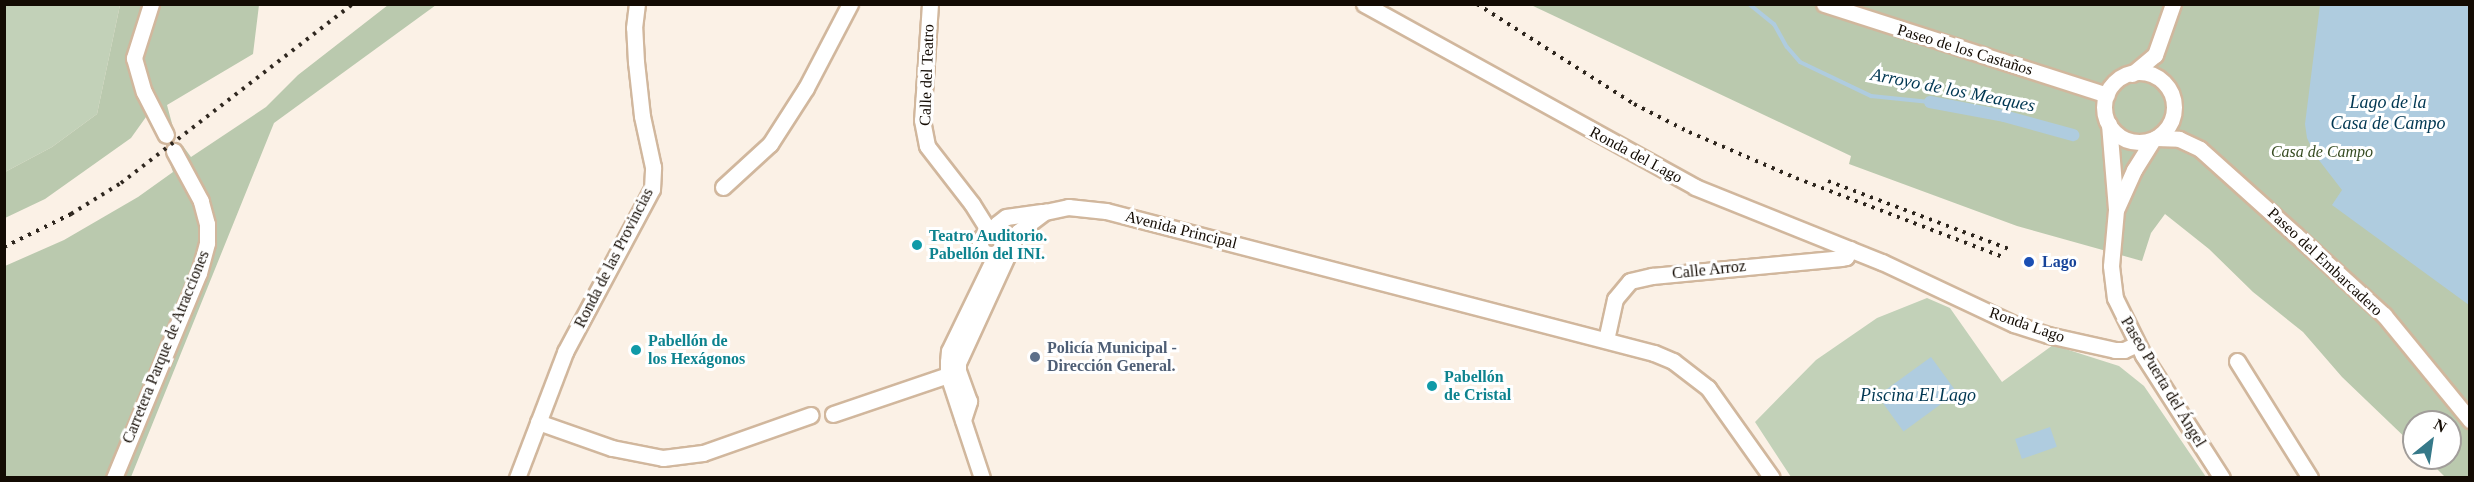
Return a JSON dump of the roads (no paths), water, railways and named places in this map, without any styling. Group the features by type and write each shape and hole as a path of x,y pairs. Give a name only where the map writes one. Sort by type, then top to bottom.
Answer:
{"street":[{"path":"151,4 134,58 144,92 166,135"},
{"name":"Ronda de las Provincias","path":"517,477 565,352 652,189 653,167 642,116 634,28 637,4"},
{"path":"723,187 770,144 806,88 850,4"},
{"name":"Calle del Teatro","path":"930,4 922,120 927,146 992,233"},
{"name":"Ronda del Lago","path":"1364,4 1695,187 1921,278"},
{"path":"2155,55 2172,98 2174,113 2168,127 2154,139 2140,142 2126,140 2109,124 2105,112 2106,95 2117,81 2132,74 2155,55 2173,4"},
{"name":"Paseo de los Castaños","path":"1830,6 2106,95"},
{"path":"2132,74 2151,75 2166,85"},
{"name":"Paseo Puerta del Ángel","path":"2109,124 2116,210 2111,256 2115,298 2137,344 2222,477"},
{"name":"Paseo Puerta del Ángel","path":"2116,210 2134,170 2154,139"},
{"name":"Paseo del Embarcadero","path":"2154,139 2179,139 2200,149 2296,234 2384,315 2469,420"},
{"name":"Carretera Parque de Atracciones","path":"114,477 199,273 207,243 207,224 201,201 174,151"},
{"name":"Avenida Principal","path":"982,477 963,420 969,401 958,371 962,351 1018,232 1045,212 1068,207 1107,211 1654,353 1673,361 1692,374 1720,403 1772,477"},
{"path":"963,420 948,375 949,351 986,273 991,252 981,242 984,236 992,233 997,224 1006,217 1045,212"},
{"name":"Calle Arroz","path":"1606,340 1615,299 1630,281 1653,276 1841,258 1846,257 1850,249"},
{"name":"Ronda Lago","path":"1921,278 1988,312 2039,332 2115,350 2124,350 2137,344"},
{"path":"2237,361 2307,477"},
{"path":"833,414 948,375"},
{"path":"538,422 612,448 663,458 703,453 811,415"}],"water":[{"name":"Lago de la Casa de Campo","path":"2320,5 2469,5 2469,305 2332,205 2342,190 2315,155 2307,138 2305,124"},
{"name":"Piscina El Lago","path":"1931,357 1957,393 1903,431 1878,396"},
{"path":"2050,427 2057,447 2022,459 2015,439"}],"waterway":[{"name":"Arroyo de los Meaques","path":"1749,4 1774,24 1787,47 1800,62 1871,96 1930,102"},
{"name":"Arroyo de los Meaques","path":"1930,102 2004,116 2073,135"}],"railway":[{"path":"4,247 71,214 121,183 353,4"},
{"path":"1477,4 1634,104 1689,132 1796,178 2005,258"},
{"path":"1828,181 2009,249"}],"place":[{"name":"Teatro Auditorio. Pabellón del INI.","path":"917,245"},
{"name":"Lago","path":"2029,262"},
{"name":"Pabellón de los Hexágonos","path":"636,350"},
{"name":"Policía Municipal - Dirección General.","path":"1035,357"},
{"name":"Pabellón de Cristal","path":"1432,386"}],"park label":[{"name":"Casa de Campo","path":"2322,152"}]}
